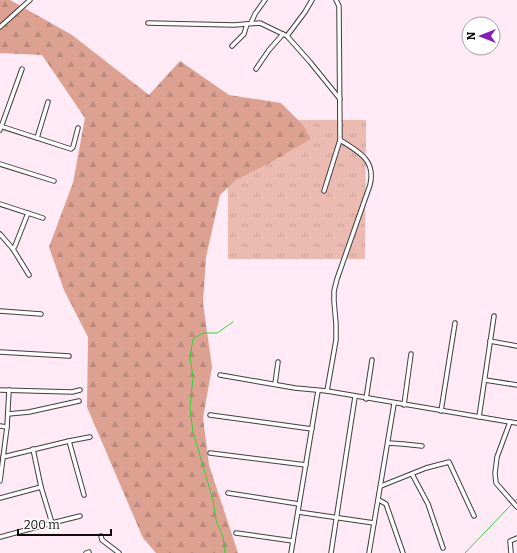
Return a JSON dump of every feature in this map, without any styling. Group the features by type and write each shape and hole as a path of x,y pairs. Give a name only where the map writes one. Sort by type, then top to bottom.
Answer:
{"street":[{"path":"0,27 30,0"},
{"path":"232,46 244,34 265,0"},
{"path":"256,69 269,50 285,35 305,12 312,0"},
{"path":"324,191 340,140 339,6 336,0"},
{"path":"148,23 263,24 285,35 310,62 340,99"},
{"path":"22,69 0,127 71,149 73,147 78,128"},
{"path":"37,138 48,102"},
{"path":"327,391 336,340 334,291 372,176 370,165 354,148 340,140"},
{"path":"0,164 54,181"},
{"path":"0,204 43,218"},
{"path":"13,248 28,214"},
{"path":"0,234 13,248 28,275"},
{"path":"0,311 41,314"},
{"path":"479,417 494,316"},
{"path":"441,411 455,323"},
{"path":"490,341 517,346"},
{"path":"0,352 69,356"},
{"path":"404,405 411,354"},
{"path":"366,399 372,360"},
{"path":"275,384 278,362"},
{"path":"220,375 318,391 327,391 394,404 517,423"},
{"path":"485,380 517,385"},
{"path":"0,390 64,392 80,390"},
{"path":"0,481 7,427 9,390"},
{"path":"291,553 318,391"},
{"path":"331,553 355,397"},
{"path":"8,414 29,412 79,401"},
{"path":"369,553 394,404"},
{"path":"210,414 312,429"},
{"path":"510,422 497,457 495,479 496,483 517,507"},
{"path":"0,426 7,427"},
{"path":"4,457 33,449 90,437"},
{"path":"69,441 84,496"},
{"path":"388,443 422,446"},
{"path":"33,449 41,487 52,523"},
{"path":"210,453 306,465"},
{"path":"381,486 426,468 449,462 474,516"},
{"path":"412,474 428,504 443,548"},
{"path":"0,498 41,487"},
{"path":"228,493 299,504"},
{"path":"379,500 386,504 403,553"},
{"path":"298,512 374,523"},
{"path":"0,537 80,516"},
{"path":"236,532 293,541"},
{"path":"102,536 102,540 118,553"},
{"path":"511,553 510,541 517,538"}],"green space":[{"path":"0,0 10,0 72,35 149,95 180,61 229,95 281,103 304,126 311,139 236,180 220,195 206,257 203,303 212,367 203,418 209,465 238,553 156,553 143,538 87,407 88,337 64,290 49,247 73,183 85,118 42,55 0,53"},
{"path":"228,120 366,120 365,259 228,259"}],"waterway":[{"path":"225,553 223,537 216,520 213,500 193,432 190,408 193,377 190,357 193,339 203,333 217,333 233,322"},
{"path":"514,502 517,499"},
{"path":"465,553 512,504"}]}
